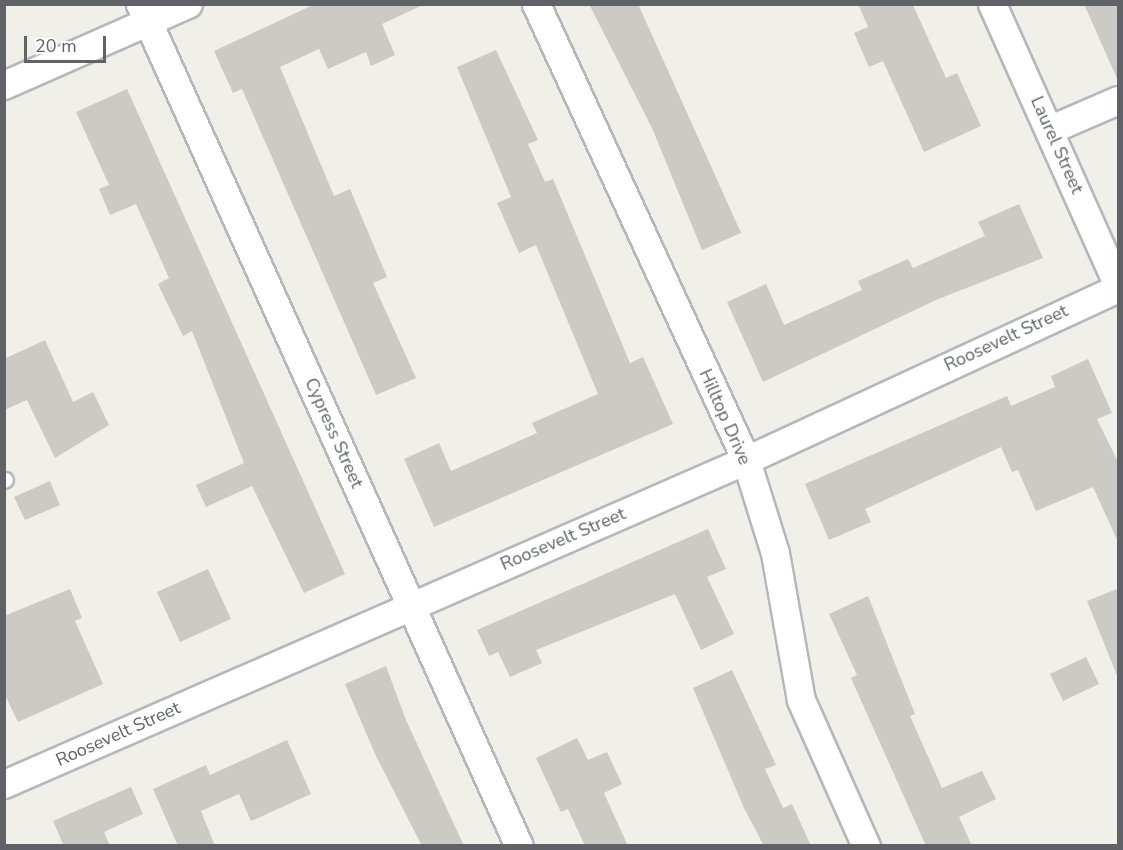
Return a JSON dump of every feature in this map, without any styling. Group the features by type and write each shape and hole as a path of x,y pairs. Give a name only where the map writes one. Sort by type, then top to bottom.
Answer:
{"street":[{"path":"4,85 144,13 188,4"},
{"name":"Hilltop Drive","path":"536,4 746,460 775,553 801,700 866,846"},
{"name":"Laurel Street","path":"992,4 1111,249 1119,287"},
{"name":"Cypress Street","path":"144,13 519,846"},
{"path":"1051,129 1119,100"},
{"name":"Roosevelt Street","path":"4,784 411,604 746,460 1119,287"}],"building":[{"path":"315,4 425,4 382,24 395,55 371,66 366,52 328,69 319,49 280,67 334,196 350,189 387,277 373,283 416,378 376,395 242,89 233,93 214,51"},
{"path":"589,4 638,4 741,233 702,250 652,128"},
{"path":"858,4 913,5 946,78 957,73 981,126 924,152 883,61 869,67 854,33 868,27"},
{"path":"1084,4 1119,4 1119,83"},
{"path":"496,50 538,140 528,144 545,182 553,179 630,363 643,357 673,424 434,527 404,459 439,443 451,471 537,433 532,423 598,394 536,245 519,253 497,203 511,197 457,67"},
{"path":"127,89 345,574 304,593 252,486 206,507 196,485 244,463 192,331 183,336 158,284 169,278 136,204 110,215 99,189 109,185 76,112"},
{"path":"1019,204 1043,258 936,300 763,382 727,302 766,284 784,325 862,290 858,281 908,259 913,268 985,236 978,222"},
{"path":"45,340 73,402 93,392 109,425 55,458 27,400 4,410 4,359"},
{"path":"1088,359 1112,413 1097,419 1119,464 1119,544 1093,487 1036,511 1018,470 1012,472 1001,447 865,509 871,522 829,540 805,484 1007,396 1011,406 1055,387 1051,376"},
{"path":"50,481 60,505 25,520 14,497"},
{"path":"708,529 726,569 707,577 734,634 701,650 675,594 536,650 542,663 510,677 498,652 489,656 477,630"},
{"path":"208,569 231,619 180,642 157,592"},
{"path":"1119,588 1119,678 1118,678 1087,601"},
{"path":"70,589 82,618 75,621 103,684 18,722 4,693 4,616"},
{"path":"868,596 915,714 910,716 942,788 982,771 996,799 959,817 972,846 926,846 851,678 857,675 829,614"},
{"path":"1086,657 1099,684 1063,701 1050,674"},
{"path":"386,666 406,720 464,846 422,846 376,756 345,684"},
{"path":"732,670 776,765 765,769 783,808 792,804 811,846 764,846 744,808 693,688"},
{"path":"577,738 588,760 607,752 622,784 604,793 628,846 585,846 568,809 561,812 536,758"},
{"path":"287,740 311,794 251,821 239,794 201,811 215,846 178,846 153,789 206,765 210,775"},
{"path":"131,787 143,814 104,832 110,846 64,846 53,821"}]}
